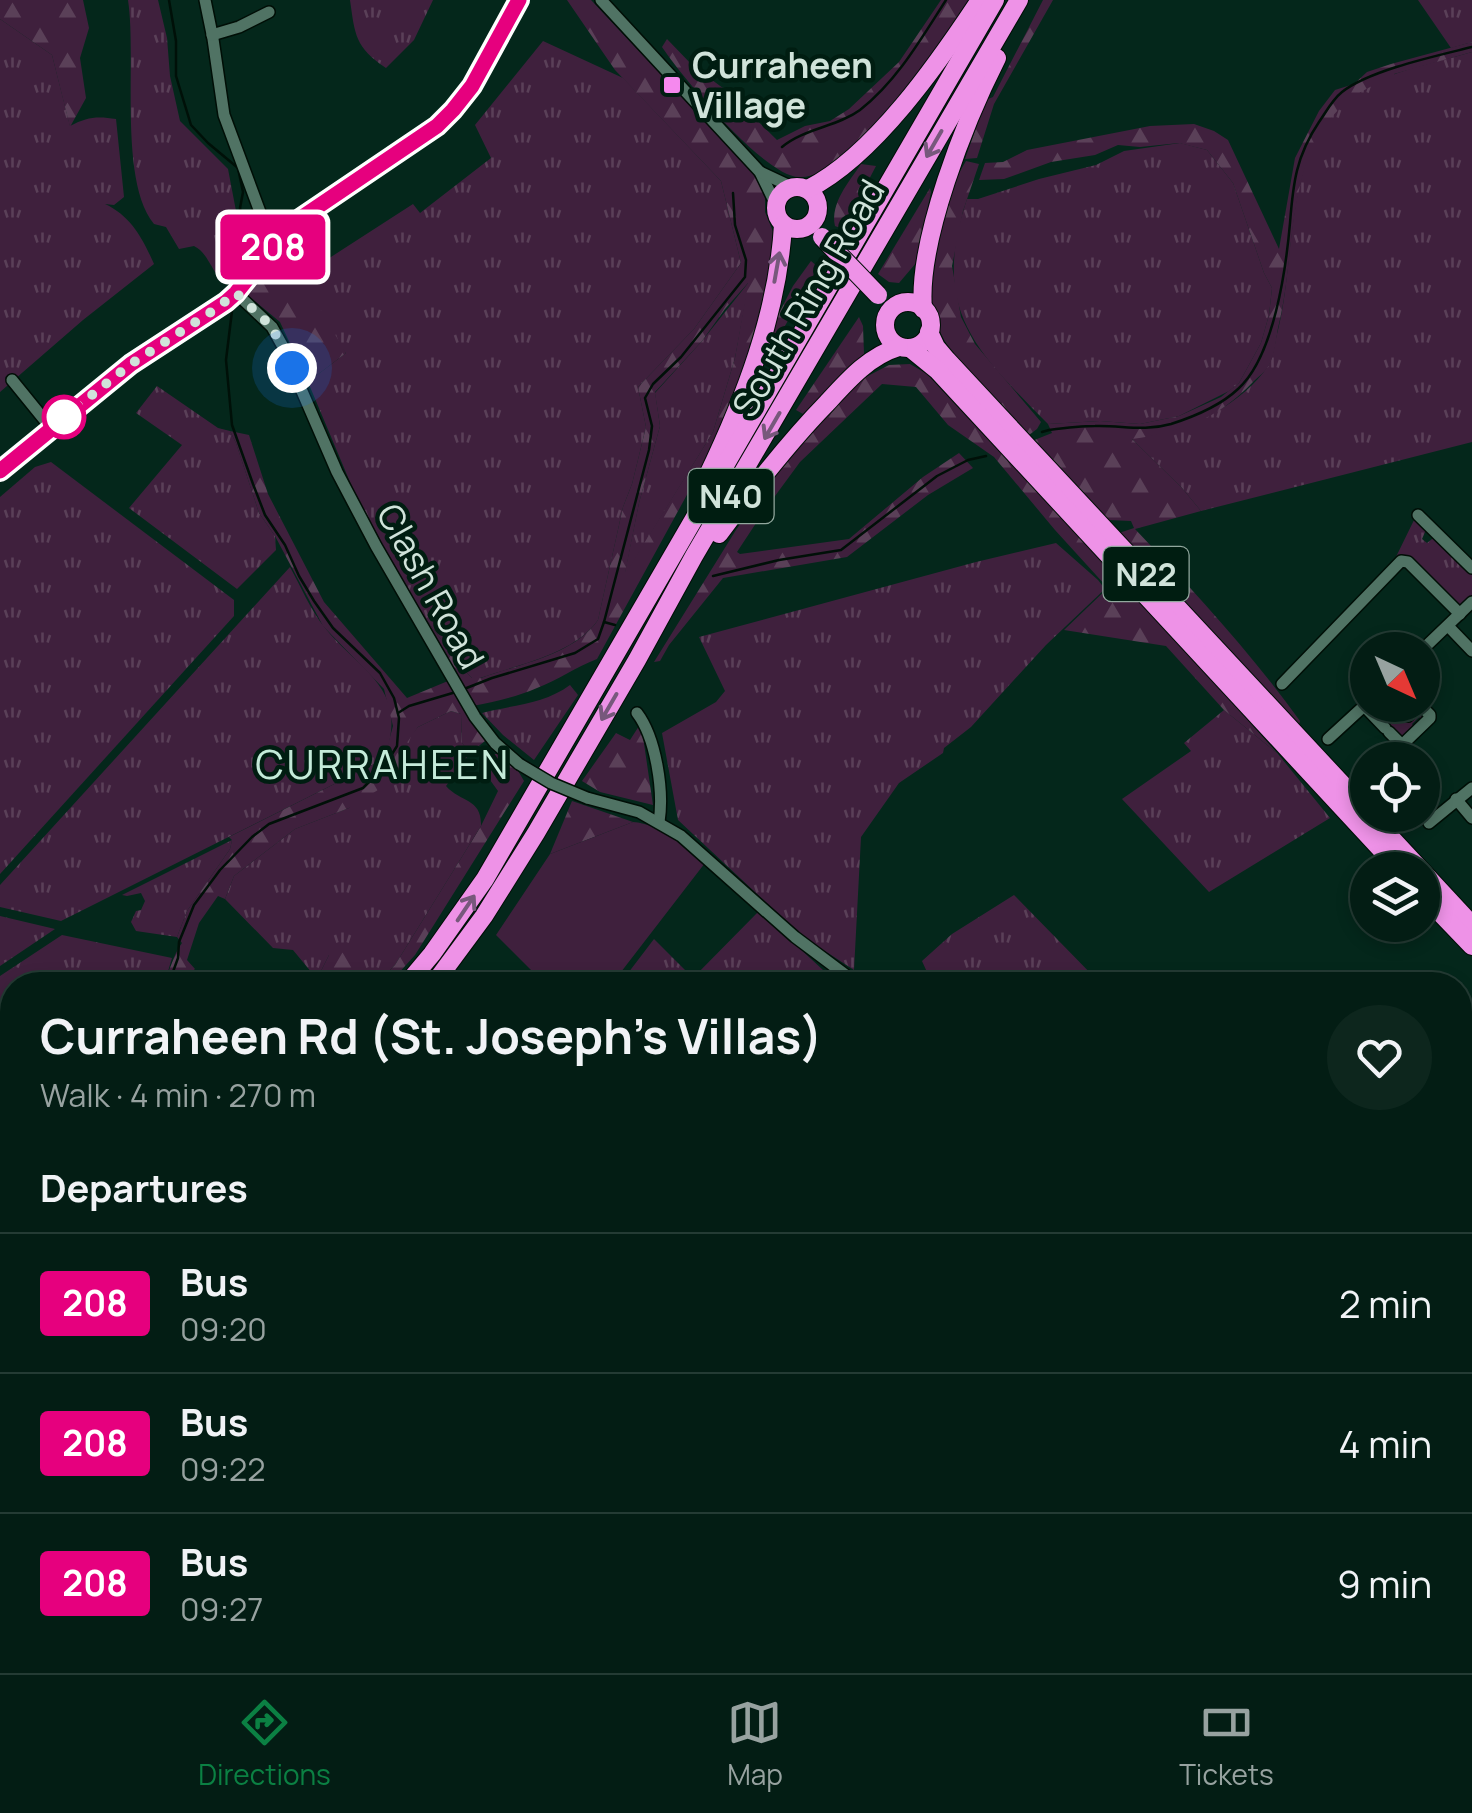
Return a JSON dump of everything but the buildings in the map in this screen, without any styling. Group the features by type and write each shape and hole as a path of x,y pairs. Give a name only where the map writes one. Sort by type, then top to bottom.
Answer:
{"highway":[{"path":"924,308 911,302 891,312 822,237 778,219 776,205 781,194 837,172 900,109 980,0"},
{"name":"N40","path":"416,972 485,880 995,0"},
{"name":"South Ring Road","path":"443,972 502,890 1019,0"},
{"name":"N22","path":"1027,0 977,100 938,209 922,294 936,347 1350,794"},
{"path":"800,188 816,198 822,237"},
{"path":"791,227 806,228 817,218"},
{"path":"620,646 738,410 758,354 791,227"},
{"name":"N22","path":"891,312 886,332 893,343 925,358 1383,852"},
{"path":"637,660 718,535 782,452 862,367 884,351 922,343 930,332"},
{"name":"N22","path":"1386,832 1404,852"},
{"name":"N22","path":"1440,890 1472,924"},
{"path":"1440,913 1472,946"}],"street":[{"path":"204,0 224,114 264,220 278,242"},
{"path":"0,471 131,364 231,298 278,242 317,205 437,126 472,86 518,0"},
{"path":"600,0 760,172 776,205"},
{"path":"212,35 269,12"},
{"path":"760,172 800,188"},
{"name":"Clash Road","path":"231,298 272,327 338,474 376,546 464,701 495,743 551,784 659,822 703,853 795,937 842,972"},
{"path":"12,380 51,428"},
{"path":"1418,515 1430,536 1472,568"},
{"path":"1282,684 1401,561 1408,562 1460,614"},
{"path":"1440,633 1472,602"},
{"path":"1448,626 1472,651"},
{"path":"637,713 650,736 662,804 659,822"},
{"path":"1328,739 1350,719"},
{"path":"1381,722 1399,742"},
{"path":"1405,742 1426,722"},
{"path":"1440,813 1472,788"},
{"path":"1456,799 1472,818"}],"green space":[{"path":"0,0 83,0 89,28 80,58 86,98 70,127 52,55 0,19"},
{"path":"128,0 158,0 180,121 228,169 235,222 253,254 226,284 199,249 179,249 166,227 154,224 143,204 132,149"},
{"path":"350,0 433,0 414,40 386,68 358,39"},
{"path":"567,0 591,0 760,180 765,212 774,234 764,306 729,418 597,659 529,691 472,706 417,607 472,678 545,657 588,632 598,620 623,507 646,427 638,387 694,329 741,263 721,181 615,70","holes":["748,283 735,358 713,432 625,574 660,426 655,392"]},
{"path":"941,0 972,0 870,133 845,157 821,172 799,177 784,172 746,143 705,101 662,47 667,39 777,140 805,126 830,121 849,109 899,62"},
{"path":"1043,0 1053,0 994,104 977,158 965,159 986,100 993,97"},
{"path":"1418,0 1472,0 1472,42 1451,48"},
{"path":"0,19 52,55 70,126 92,118 116,119 124,197 114,205 105,204 135,229 154,264 0,392"},
{"path":"543,41 623,78 721,181 741,263 694,329 638,387 646,427 623,507 598,620 560,650 472,678 417,607 363,513 308,382 346,353 276,267 295,243 317,266 413,204 420,213 491,158 475,125"},
{"path":"1472,42 1472,52 1394,74 1394,89 1381,82 1348,101 1325,125 1300,188 1285,294 1268,367 1240,395 1198,422 1132,439 1201,511 1135,529 1242,646 1300,721 1299,725 1119,533 1134,528 1131,521 1108,520 1032,441 1052,433 1048,424 1140,424 1179,416 1221,397 1239,383 1261,343 1272,288 1233,183 1207,150 1179,143 1118,145 1095,155 1051,162 1004,179 979,180 985,163 1003,162 1027,150 1150,126 1194,124 1228,140 1279,249 1295,158 1319,111 1335,90 1354,84 1367,72"},
{"path":"1472,52 1472,442 1201,511 1131,438 1176,429 1207,417 1238,397 1268,366 1284,302 1302,177 1325,123 1345,101 1373,83"},
{"path":"1180,143 1207,150 1233,183 1272,288 1261,343 1239,383 1179,416 1140,424 1048,424 999,373 966,325 957,299 954,270 967,199 1096,165 1124,151"},
{"path":"966,161 979,164 963,211 952,266 961,317 975,344 1041,422 1029,435 963,367 944,340 933,310 932,278 940,233 953,187"},
{"path":"861,164 876,166 843,229 835,226 835,209"},
{"path":"930,188 916,263 899,283 889,282 878,274"},
{"path":"288,236 295,243 276,267 319,307 346,353 308,382 280,322 245,293"},
{"path":"811,261 818,267 767,358 777,317"},
{"path":"749,282 735,358 713,432 624,577 660,426 655,393"},
{"path":"859,317 864,354 803,414 796,410"},
{"path":"910,364 927,374 1278,754 1224,710 1166,646 1064,630 1113,583 1106,586 994,457 948,425 916,387 882,384 800,462 737,552 849,539 923,477 959,453 973,468 928,495 847,557 723,578 660,661 654,662 736,530 798,443 864,378 889,365"},
{"path":"157,386 218,428 230,431 259,513 275,536 276,550 237,589 129,508 182,445 136,413"},
{"path":"230,431 249,435 268,494 324,602 407,698 448,681 485,741 470,753 462,743 461,714 451,711 418,727 406,744 410,770 349,808 295,829 234,876 225,899 218,896 199,923 187,960 195,969 168,972 182,943 177,937 187,911 230,849 229,837 384,759 393,726 384,689 323,626 259,513"},
{"path":"51,462 234,600 234,616 0,874 0,497 35,467"},
{"path":"1415,518 1426,530 1422,539 1427,543 1437,539 1472,573 1472,595 1461,605 1411,560 1394,561"},
{"path":"1056,543 1105,589 1046,645 971,727 943,753 899,783 861,837 854,970 802,936 678,820 662,733 716,702 725,691 699,637"},
{"path":"290,567 320,621 367,671 387,699 390,735 384,759 61,921 0,907 0,885"},
{"path":"570,685 578,695 534,760 482,713 539,700"},
{"path":"1224,710 1278,754 1330,818 1209,892 1122,799 1191,751 1184,743"},
{"path":"451,711 461,714 462,743 470,753 446,786 478,810 481,826 388,972 364,972 329,955 320,972 311,972 293,950 273,948 225,899 234,876 295,829 349,808 418,727"},
{"path":"1385,722 1414,722 1415,729 1403,738"},
{"path":"641,723 653,805 600,792 582,781 616,733 630,740"},
{"path":"490,754 500,754 524,781 415,955 400,972 388,972 481,826 498,791 480,766"},
{"path":"572,801 633,822 550,854"},
{"path":"633,822 662,831 705,863 621,972 533,972 496,935 550,854"},
{"path":"232,840 230,849 187,911 177,937 136,931 131,922 145,901 141,893 122,895"},
{"path":"1014,895 1089,972 927,972 922,961 952,934"},
{"path":"759,911 823,970 821,972 699,972"},
{"path":"0,916 55,929 0,966"},
{"path":"62,935 172,958 168,972 6,972"},
{"path":"654,939 687,972 629,972"},
{"path":"344,952 370,972 320,972 329,955"}],"waterway":[{"path":"169,0 176,41 176,76 191,125 238,168 243,192 242,221 261,241 260,252 231,291"},
{"path":"782,147 851,116 873,99 908,59 946,0"},
{"path":"1042,432 1083,426 1161,426 1206,410 1238,389 1261,356 1269,335 1281,287 1297,171 1305,147 1329,106 1342,92 1369,77 1472,47"},
{"path":"604,622 649,450 652,426 645,398 745,277 746,260 735,225 733,193"},
{"path":"173,972 179,942 194,905 252,837 269,824 363,788 384,767 397,746 399,718 394,698 380,673 333,628 314,601 265,515 253,484 232,425 226,360 233,303"},
{"path":"713,576 841,550 937,476 968,460 986,456"},
{"path":"464,689 575,653 598,639 604,622 615,625"},
{"path":"398,713 456,692"}],"bus line":[{"name":"208","path":"0,471 131,364 226,302 285,233 317,205 437,126 472,86 519,0"}],"place":[{"name":"Curraheen Village","path":"672,85"}],"district":[{"name":"CURRAHEEN","path":"383,763"}],"route":[{"path":"64,417 157,345 236,293 272,327 292,368"}]}
